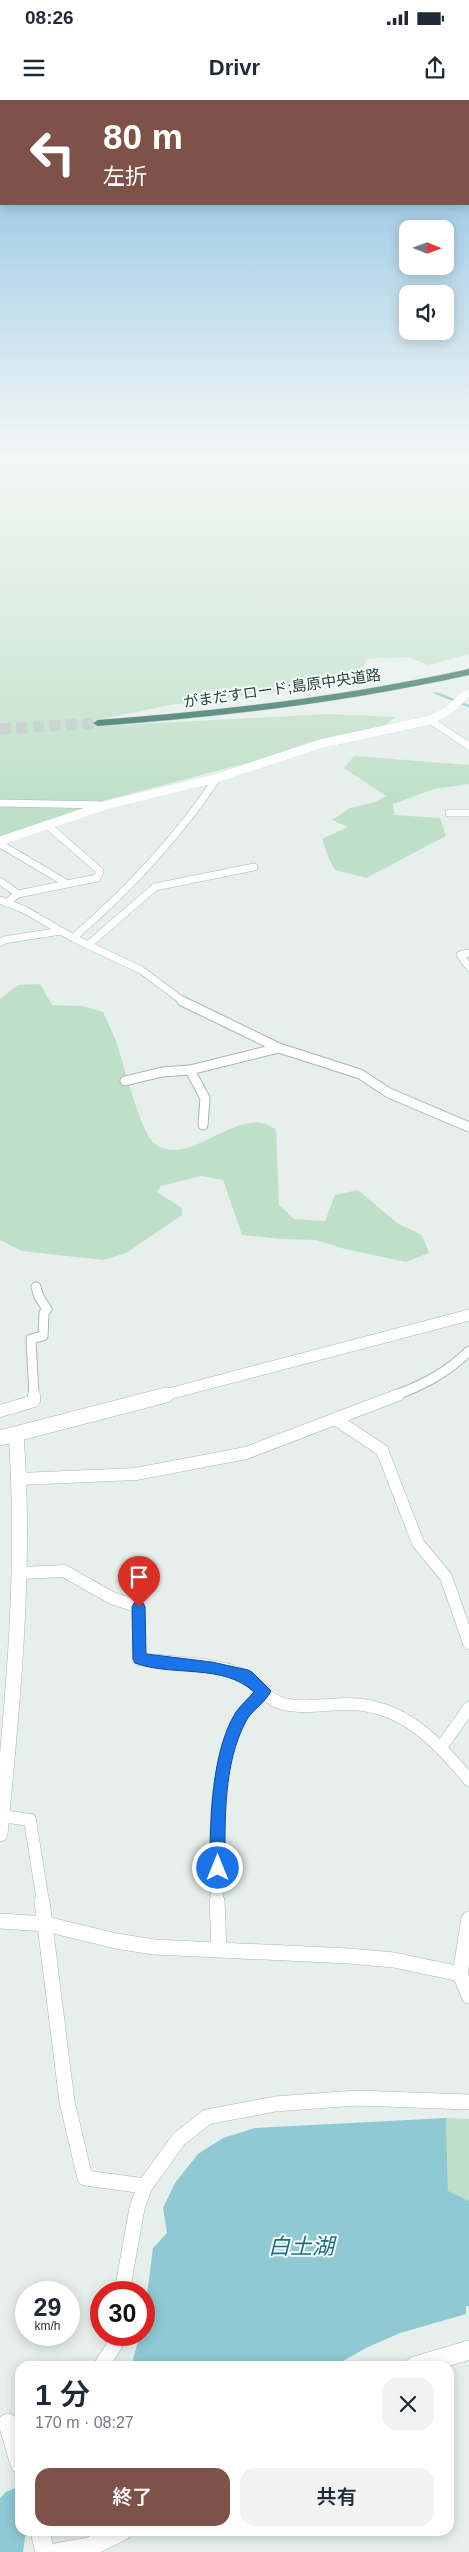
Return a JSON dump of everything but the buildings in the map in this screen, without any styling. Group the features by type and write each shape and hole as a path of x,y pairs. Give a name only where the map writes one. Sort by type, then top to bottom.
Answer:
{"highway":[{"name":"がまだすロード;島原中央道路","path":"98,723 202,716 312,702 398,688 469,672"}],"street":[{"path":"0,843 46,824 107,805 217,778 320,744 430,720 448,711 469,692"},
{"path":"430,720 469,746"},
{"path":"73,938 113,905 148,870 197,811 217,778"},
{"path":"0,803 107,805"},
{"path":"449,813 469,813"},
{"path":"3,901 18,894 97,878 100,871 46,824"},
{"path":"0,843 66,883"},
{"path":"88,945 155,888 254,867"},
{"path":"0,881 18,894"},
{"path":"3,901 25,910 73,938 141,970 187,1006 279,1048 360,1074 389,1093 469,1127"},
{"path":"0,943 4,940 61,931"},
{"path":"469,953 460,954 469,967"},
{"path":"125,1081 162,1072 190,1070 279,1048"},
{"path":"190,1070 205,1098 203,1124"},
{"path":"0,1411 34,1401 31,1339 43,1336 44,1313 47,1309 39,1297 36,1286"},
{"path":"0,1438 469,1315"},
{"path":"20,1479 145,1472 246,1453 425,1384 448,1370 469,1351"},
{"path":"335,1419 382,1450 418,1543 446,1577 469,1643"},
{"path":"0,1834 20,1627 20,1479 16,1434"},
{"path":"21,1573 64,1571 78,1576 112,1598 139,1607 140,1659 212,1668 248,1676 271,1700 285,1705 364,1704 400,1714 442,1746 469,1780"},
{"path":"219,1950 217,1832 222,1782 229,1749 241,1716 264,1691"},
{"path":"442,1746 469,1708"},
{"path":"2,1816 30,1820 46,1924 67,2102 85,2178 145,2186"},
{"path":"469,1919 460,1974 469,1996"},
{"path":"0,1921 46,1924 116,1941 154,1946 394,1960 460,1974"},
{"path":"124,2281 135,2217 145,2186 178,2139 207,2117 276,2104 356,2098 469,2102"},
{"path":"104,2361 114,2346"},
{"path":"432,2361 469,2350"},
{"path":"9,2423 15,2445"},
{"path":"41,2536 45,2552"},
{"path":"59,2552 89,2549 113,2536"}],"green space":[{"path":"0,572 469,572 469,654 428,665 408,657 366,659 363,670 271,693 170,705 92,721 101,726 328,714 396,717 381,728 83,806 88,807 0,837"},
{"path":"354,756 469,765 469,784 434,789 393,804 394,815 440,818 446,836 366,878 335,870 322,839 348,827 332,820 350,808 375,802 386,796 344,768"},
{"path":"40,984 52,1005 83,1006 103,1012 118,1047 138,1113 154,1143 166,1149 179,1150 193,1146 235,1127 249,1123 266,1124 276,1129 279,1205 294,1219 325,1221 335,1195 358,1190 397,1223 422,1235 429,1253 406,1262 345,1249 316,1240 242,1235 223,1180 201,1176 161,1186 157,1192 182,1208 182,1215 126,1253 103,1260 22,1251 0,1240 0,999 18,985"},
{"path":"446,2118 469,2119 469,2201 448,2192"}],"water":[{"name":"白土湖","path":"446,2118 448,2191 469,2201 469,2306 466,2306 466,2314 400,2333 343,2361 132,2361 137,2346 155,2346 155,2281 149,2281 153,2248 167,2233 163,2208 175,2183 198,2154 223,2138 255,2128"}],"waterway":[{"path":"435,693 441,695"},
{"path":"441,695 469,706"},
{"path":"3,2552 7,2521 15,2512"}],"tunnel":[{"path":"0,729 98,723"}],"route":[{"path":"139,1607 140,1659 212,1668 248,1676 264,1691 241,1716 229,1749 222,1782 217,1832 218,1868"}]}
